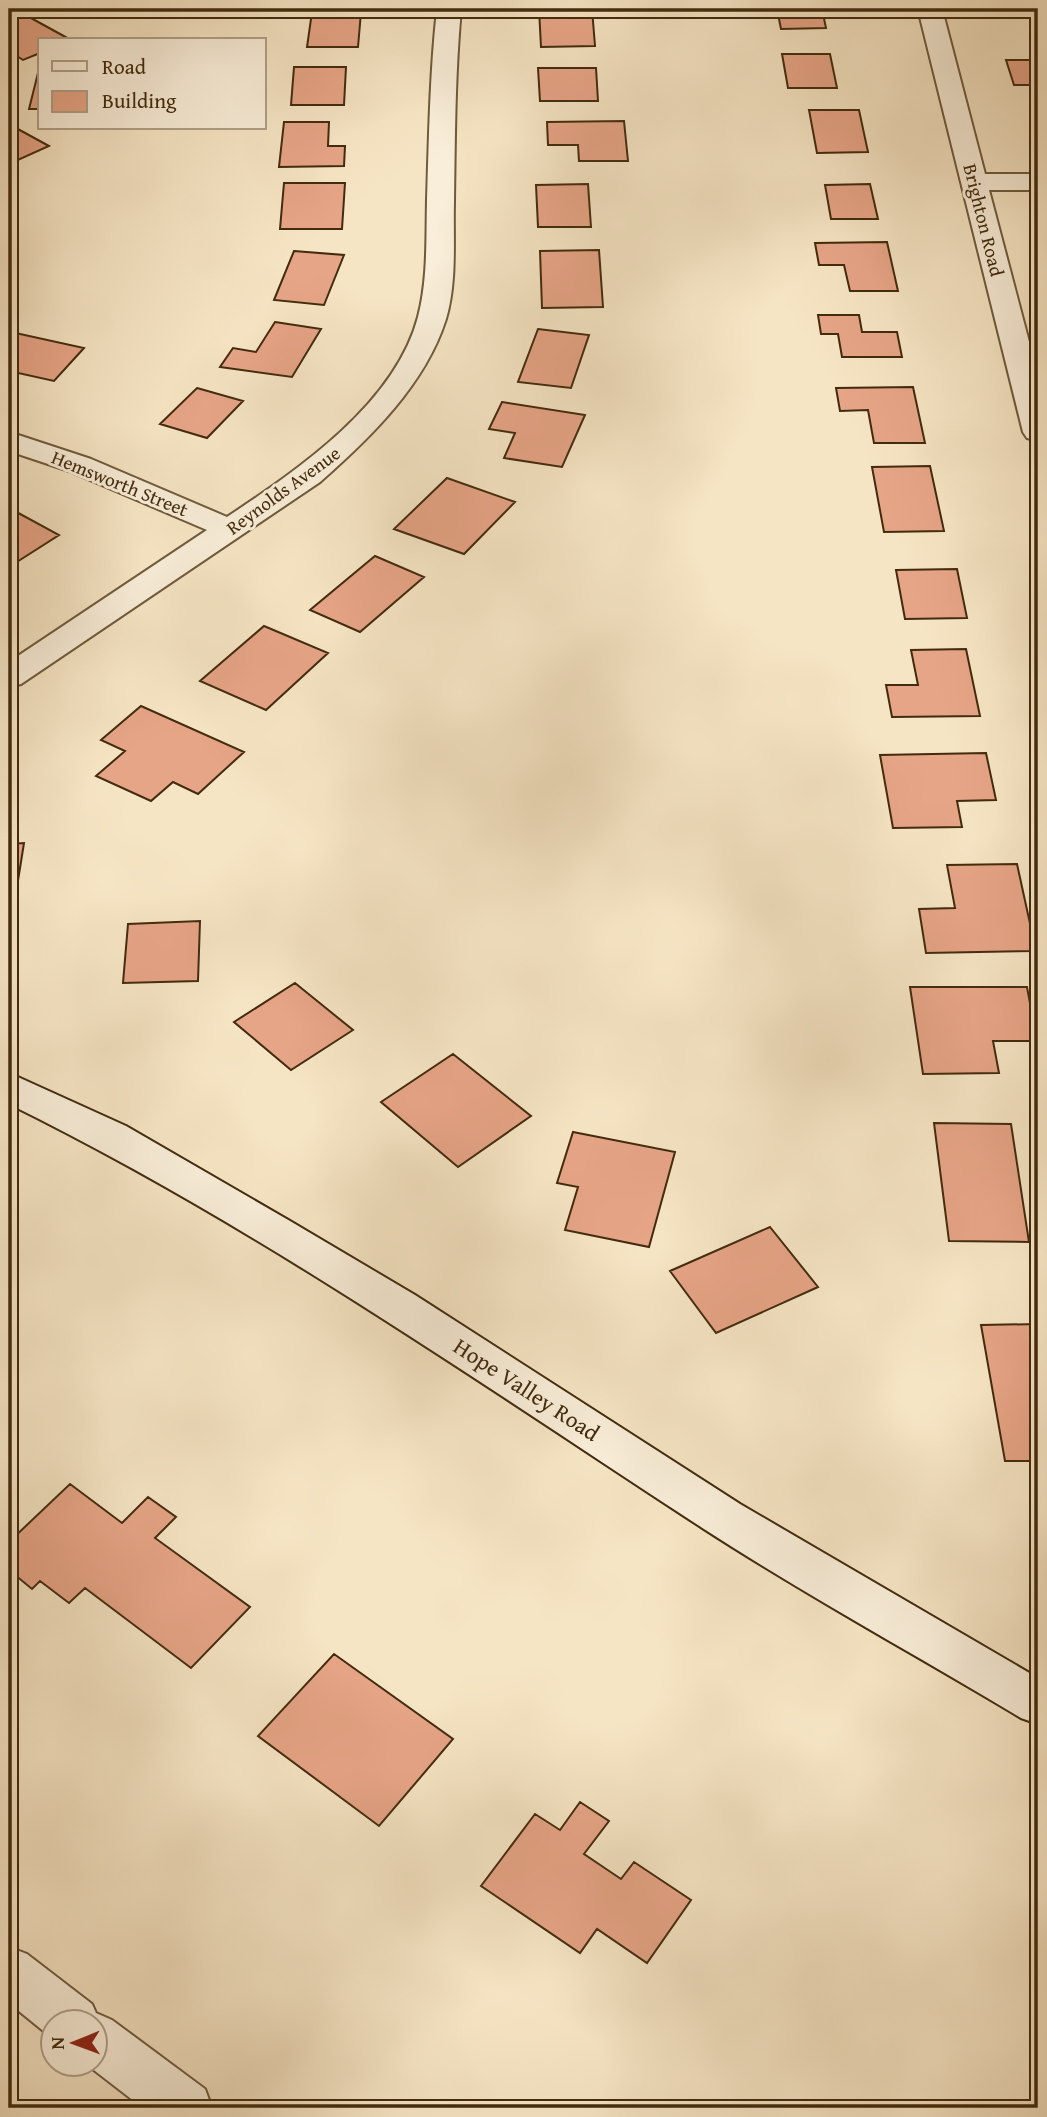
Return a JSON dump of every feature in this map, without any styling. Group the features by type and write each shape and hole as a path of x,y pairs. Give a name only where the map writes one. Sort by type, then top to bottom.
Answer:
{"street":[{"name":"Reynolds Avenue","path":"9,677 309,476 350,440 389,395 415,357 432,318 439,277 443,66 449,9"},
{"name":"Brighton Road","path":"930,9 1038,432"},
{"path":"974,182 1038,182"},
{"name":"Hemsworth Street","path":"9,441 80,465 230,529"},
{"name":"Hope Valley Road","path":"9,1087 112,1137 276,1231 400,1307 724,1518 1038,1703"},
{"path":"9,1972 56,2008"},
{"path":"108,2049 186,2108"}],"building":[{"path":"539,9 592,9 595,46 541,47"},
{"path":"777,9 822,9 826,28 781,29"},
{"path":"20,12 67,38 38,38 38,54 23,60 9,51 9,16"},
{"path":"312,12 361,12 358,47 307,47"},
{"path":"782,54 830,54 837,88 788,88"},
{"path":"1006,60 1038,60 1038,85 1014,85"},
{"path":"294,67 346,67 344,105 291,105"},
{"path":"538,68 596,68 598,101 540,101"},
{"path":"38,73 38,109 29,109"},
{"path":"809,110 859,110 868,152 817,153"},
{"path":"624,121 628,161 579,161 578,145 548,145 547,122"},
{"path":"284,122 329,122 328,146 345,146 344,166 279,167"},
{"path":"16,128 49,146 9,164 9,131"},
{"path":"284,183 345,183 342,229 280,229"},
{"path":"588,184 591,227 538,227 536,185"},
{"path":"870,184 878,219 831,219 825,185"},
{"path":"887,242 898,291 850,291 844,265 819,265 815,243"},
{"path":"599,250 603,307 542,308 540,251"},
{"path":"294,251 344,255 324,305 274,300"},
{"path":"818,315 859,315 862,332 897,332 902,357 842,357 838,334 821,334"},
{"path":"275,322 321,329 292,377 220,367 233,348 256,352"},
{"path":"538,329 589,335 571,388 518,382"},
{"path":"11,332 84,348 54,381 9,371"},
{"path":"913,387 925,443 874,443 868,410 840,411 836,388"},
{"path":"197,388 243,401 207,438 160,424"},
{"path":"502,402 585,415 562,467 504,458 515,433 489,429"},
{"path":"930,466 944,531 884,532 872,467"},
{"path":"447,478 515,502 464,554 394,529"},
{"path":"9,510 59,535 9,567"},
{"path":"375,556 424,577 360,632 310,610"},
{"path":"957,569 967,618 905,619 896,570"},
{"path":"264,626 328,653 266,710 200,681"},
{"path":"966,649 980,716 892,717 886,685 918,685 911,650"},
{"path":"141,706 244,752 198,794 173,782 151,801 96,776 125,751 101,740"},
{"path":"986,753 996,800 957,801 962,827 893,828 880,755"},
{"path":"24,843 13,912 9,912 9,844"},
{"path":"1017,864 1036,951 926,953 919,909 955,908 947,865"},
{"path":"200,921 198,981 123,983 128,924"},
{"path":"295,983 353,1030 291,1070 234,1022"},
{"path":"910,987 1027,987 1037,1041 993,1041 999,1073 923,1074"},
{"path":"453,1054 531,1116 458,1167 381,1102"},
{"path":"934,1123 1011,1124 1029,1242 949,1241"},
{"path":"573,1132 675,1152 649,1247 565,1230 578,1187 557,1183"},
{"path":"770,1227 818,1287 716,1333 670,1271"},
{"path":"1038,1324 1038,1461 1005,1461 981,1325"},
{"path":"70,1484 122,1523 148,1497 176,1517 155,1538 250,1607 191,1668 85,1588 69,1603 40,1581 32,1589 9,1570 9,1542"},
{"path":"334,1654 453,1739 379,1826 258,1736"},
{"path":"580,1802 609,1821 584,1854 621,1879 634,1862 691,1900 647,1963 597,1929 580,1953 481,1886 535,1814 560,1830"}]}
